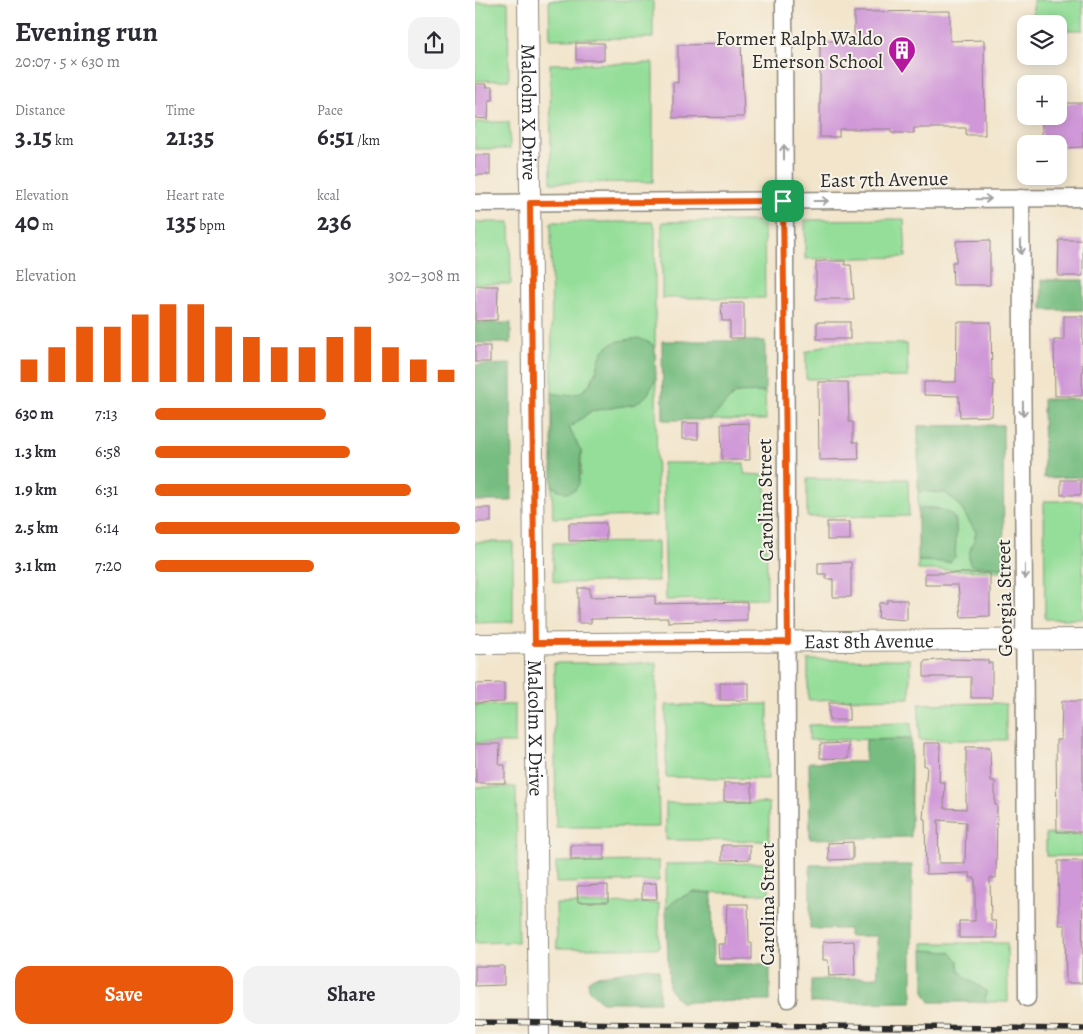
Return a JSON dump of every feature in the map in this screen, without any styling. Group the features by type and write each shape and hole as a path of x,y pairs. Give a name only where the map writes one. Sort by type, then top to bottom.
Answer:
{"street":[{"name":"Malcolm X Drive","path":"528,0 539,1034"},
{"name":"Carolina Street","path":"784,0 783,201 788,642 788,999"},
{"name":"Georgia Street","path":"1021,198 1027,998"},
{"name":"East 7th Avenue","path":"475,203 1083,198"},
{"name":"East 8th Avenue","path":"475,644 1083,639"}],"green space":[{"path":"549,0 653,0 653,38 550,39"},
{"path":"1033,0 1083,0 1083,30 1067,30 1067,15 1033,15"},
{"path":"508,2 509,80 475,81 475,3"},
{"path":"653,63 653,182 551,183 550,64"},
{"path":"475,122 509,122 510,149 475,149"},
{"path":"904,219 906,257 805,259 805,220"},
{"path":"764,221 765,298 662,298 662,222"},
{"path":"475,222 510,222 511,284 475,284"},
{"path":"551,222 653,222 655,227 655,349 652,344 604,350 588,386 575,394 552,393"},
{"path":"1042,280 1083,280 1083,310 1042,310"},
{"path":"475,323 511,323 511,343 475,343"},
{"path":"639,338 652,344 655,349 656,379 647,395 636,404 591,411 569,428 581,451 579,484 575,490 567,493 552,486 552,393 569,395 582,392 591,382 602,354 609,345"},
{"path":"662,341 765,341 765,392 735,393 711,420 663,420"},
{"path":"832,343 907,344 908,377 806,379 806,352"},
{"path":"511,364 512,501 475,501 475,365"},
{"path":"656,379 657,516 553,518 552,486 560,491 581,475 581,451 569,428 591,411 636,404 647,395"},
{"path":"744,391 765,392 766,420 711,420 729,399"},
{"path":"1043,399 1083,399 1083,477 1044,478"},
{"path":"1003,425 1004,567 971,566 969,554 976,532 959,505 946,493 918,491 918,426"},
{"path":"663,463 744,463 744,474 766,475 767,598 666,600"},
{"path":"807,479 908,479 909,516 807,517"},
{"path":"918,491 946,493 959,505 976,532 969,554 971,565 1004,567 1004,571 918,570 918,561 950,562 955,557 956,519 937,508 918,508"},
{"path":"1044,501 1083,501 1083,619 1045,619"},
{"path":"918,508 943,510 950,513 954,518 956,524 955,557 950,562 918,561"},
{"path":"475,542 513,542 513,622 475,623"},
{"path":"658,542 658,581 560,583 553,581 553,543"},
{"path":"910,659 910,698 808,700 808,660"},
{"path":"554,663 656,663 659,827 556,827"},
{"path":"768,704 768,779 666,777 666,705"},
{"path":"919,704 1006,704 1006,740 919,740"},
{"path":"475,705 515,705 515,743 475,743"},
{"path":"911,723 911,739 809,740 809,725"},
{"path":"911,739 911,837 810,839 809,762 865,762 866,740"},
{"path":"475,787 516,787 518,942 475,943"},
{"path":"666,803 769,803 769,841 666,840"},
{"path":"1046,834 1083,834 1083,856 1046,856"},
{"path":"659,861 659,881 556,883 556,862"},
{"path":"769,863 769,894 692,892 676,900 666,909 666,864"},
{"path":"810,865 912,865 912,1002 811,1003 811,980 878,977 877,936 849,936 849,929 810,929"},
{"path":"692,892 712,893 713,964 770,964 770,1001 680,1002 669,989 666,909 676,900"},
{"path":"659,903 659,948 557,948 556,904"},
{"path":"923,943 1007,943 1008,1002 985,1002 986,991 962,974 950,952 923,950"},
{"path":"923,950 950,952 958,960 959,970 965,977 986,991 985,1002 930,1002 924,992"},
{"path":"648,967 659,970 659,1002 602,1002 589,990 588,981 593,977"}],"building":[{"name":"Former Ralph Waldo Emerson School","path":"950,11 950,41 984,40 985,135 966,135 966,128 914,128 914,133 891,133 891,129 839,129 839,137 820,137 820,41 854,41 854,12"},
{"path":"576,43 604,43 604,60 576,60"},
{"path":"741,44 744,117 673,118 673,82 678,83 678,45"},
{"path":"475,84 487,84 487,87 493,87 493,100 489,100 488,119 475,118"},
{"path":"1067,103 1083,103 1083,147 1067,148 1067,135 1042,135 1042,125 1067,125"},
{"path":"475,155 490,155 490,175 475,175"},
{"path":"990,240 990,285 953,285 952,262 956,262 956,241"},
{"path":"1059,240 1083,240 1083,276 1058,276"},
{"path":"845,261 845,265 851,265 854,299 816,299 816,262"},
{"path":"475,286 498,286 497,320 475,321"},
{"path":"721,303 744,303 744,338 730,338 730,321 722,321"},
{"path":"1064,316 1083,316 1082,396 1055,396 1054,340 1064,340"},
{"path":"817,322 850,322 850,339 817,339"},
{"path":"957,322 991,322 992,381 994,381 992,416 960,417 959,396 924,395 924,382 956,382"},
{"path":"475,346 490,346 490,362 475,362"},
{"path":"818,382 848,382 849,422 853,422 853,442 858,442 859,459 819,460"},
{"path":"682,423 698,423 698,439 682,439"},
{"path":"749,423 750,460 722,460 721,424"},
{"path":"1061,480 1081,480 1081,495 1061,495"},
{"path":"475,508 491,508 491,522 475,522"},
{"path":"827,522 850,522 850,540 827,540"},
{"path":"569,523 606,523 606,540 569,541"},
{"path":"851,562 851,597 833,597 833,579 826,579 826,574 818,574 818,563"},
{"path":"925,573 990,573 990,616 961,617 958,585 925,585"},
{"path":"578,588 590,588 590,597 655,596 655,604 747,602 747,620 668,622 668,618 591,619 591,623 578,623"},
{"path":"887,600 907,600 907,620 878,618 879,603 887,603"},
{"path":"950,659 988,660 988,663 992,663 992,698 971,698 971,677 924,677 924,661"},
{"path":"504,683 504,702 475,703 475,684"},
{"path":"720,683 749,683 749,700 720,700"},
{"path":"1062,701 1083,701 1083,832 1057,832 1056,740 1061,740"},
{"path":"829,703 849,703 849,720 829,720"},
{"path":"848,743 848,759 820,758 820,744"},
{"path":"924,743 940,743 939,782 945,782 944,808 966,809 966,747 990,747 991,781 995,781 995,805 997,805 996,878 990,878 991,921 996,921 997,938 959,938 959,921 975,921 975,878 970,878 970,873 926,874 925,819 923,819 927,766 924,766","holes":["938,820 966,822 965,863 939,863"]},
{"path":"475,744 500,744 499,765 505,765 505,783 476,783"},
{"path":"724,783 752,783 752,801 724,801"},
{"path":"853,842 853,859 829,860 828,843"},
{"path":"571,845 604,845 604,860 571,860"},
{"path":"722,845 750,845 750,859 722,860"},
{"path":"1058,861 1083,861 1082,983 1066,983 1065,925 1059,925"},
{"path":"656,883 657,899 642,899 642,884"},
{"path":"608,885 608,902 578,902 577,886"},
{"path":"727,904 748,904 749,943 752,943 752,959 719,959 718,944 725,944"},
{"path":"854,941 855,975 829,976 828,960 823,960 823,942"},
{"path":"475,966 504,966 504,985 475,986"}],"railway":[{"path":"475,1022 1083,1029"}],"place":[{"name":"Former Ralph Waldo Emerson School","path":"902,74"}],"route":[{"path":"783,201 788,642 535,643 530,203 783,201"}]}
